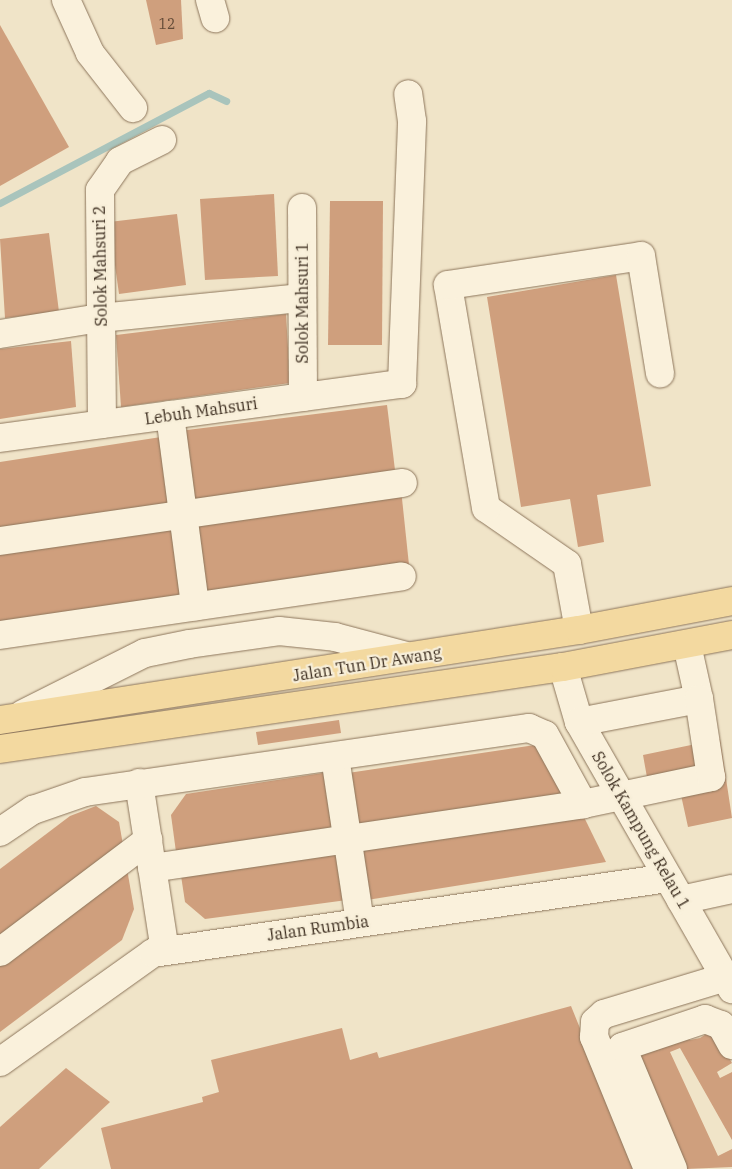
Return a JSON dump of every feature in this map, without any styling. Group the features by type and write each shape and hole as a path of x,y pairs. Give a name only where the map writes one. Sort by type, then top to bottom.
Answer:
{"main road":[{"name":"Jalan Tun Dr Awang","path":"5,718 579,630 732,601"},
{"name":"Jalan Tun Dr Awang","path":"4,750 563,667 732,635"}],"street":[{"path":"66,0 90,53 133,108"},
{"name":"Lebuh Mahsuri","path":"0,438 402,384 412,121 408,94"},
{"name":"Solok Mahsuri 2","path":"102,424 100,190 120,162 162,140"},
{"name":"Solok Mahsuri 1","path":"302,208 303,398"},
{"path":"579,630 567,564 486,508 448,285 641,256 660,373"},
{"path":"0,334 100,318 302,298"},
{"path":"170,415 195,606"},
{"path":"0,541 403,483"},
{"path":"0,635 402,576"},
{"path":"5,718 145,653 189,644 279,631 335,637 411,657"},
{"path":"152,868 583,804 711,777 699,699 687,645"},
{"name":"Solok Kampung Relau 1","path":"563,667 579,722 729,983"},
{"path":"579,722 699,699"},
{"path":"0,832 33,810 86,792 139,783 539,730 583,804"},
{"path":"335,758 360,922"},
{"path":"139,783 165,950"},
{"path":"0,952 148,840"},
{"name":"Jalan Rumbia","path":"0,1062 142,958 165,950 360,922 675,889 732,889"},
{"path":"648,1169 594,1037 595,1022 604,1014 729,983"},
{"path":"673,1169 622,1047 705,1019 714,1020 729,1033"}],"building":[{"path":"146,0 181,0 183,39 156,45"},
{"path":"0,25 69,147 0,186"},
{"path":"274,194 278,276 205,280 200,199"},
{"path":"330,201 383,201 382,345 328,345"},
{"path":"177,214 186,285 119,294 109,222"},
{"path":"49,233 59,312 5,318 0,239"},
{"path":"616,275 651,486 597,495 604,542 578,547 570,499 521,507 487,297"},
{"path":"286,314 290,383 121,407 116,335"},
{"path":"71,341 76,407 0,419 0,349"},
{"path":"387,405 396,478 192,507 179,431"},
{"path":"161,437 173,511 0,534 0,462"},
{"path":"401,489 409,565 203,601 193,524"},
{"path":"176,529 187,605 0,630 0,553"},
{"path":"339,720 341,733 258,745 256,732"},
{"path":"720,739 732,818 688,827 677,777 648,783 643,755"},
{"path":"542,744 570,796 364,825 355,820 348,773"},
{"path":"329,772 336,820 328,830 176,852 171,815 186,794"},
{"path":"96,806 119,822 123,845 0,936 0,869 70,816"},
{"path":"584,817 606,862 367,900 360,853 365,843"},
{"path":"332,847 341,854 347,900 205,919 185,902 180,869"},
{"path":"127,869 134,909 122,940 0,1032 0,963"},
{"path":"571,1006 637,1169 111,1169 101,1128 203,1102 202,1097 219,1092 211,1060 342,1028 350,1060 377,1052 379,1058"},
{"path":"713,1030 732,1063 717,1072 720,1078 732,1072 732,1140 680,1048 670,1052 718,1156 732,1149 732,1167 686,1169 633,1050 686,1033 690,1040 700,1038"},
{"path":"66,1068 110,1102 39,1169 0,1169 0,1127"}],"waterway":[{"path":"0,203 209,93 226,101"}]}
